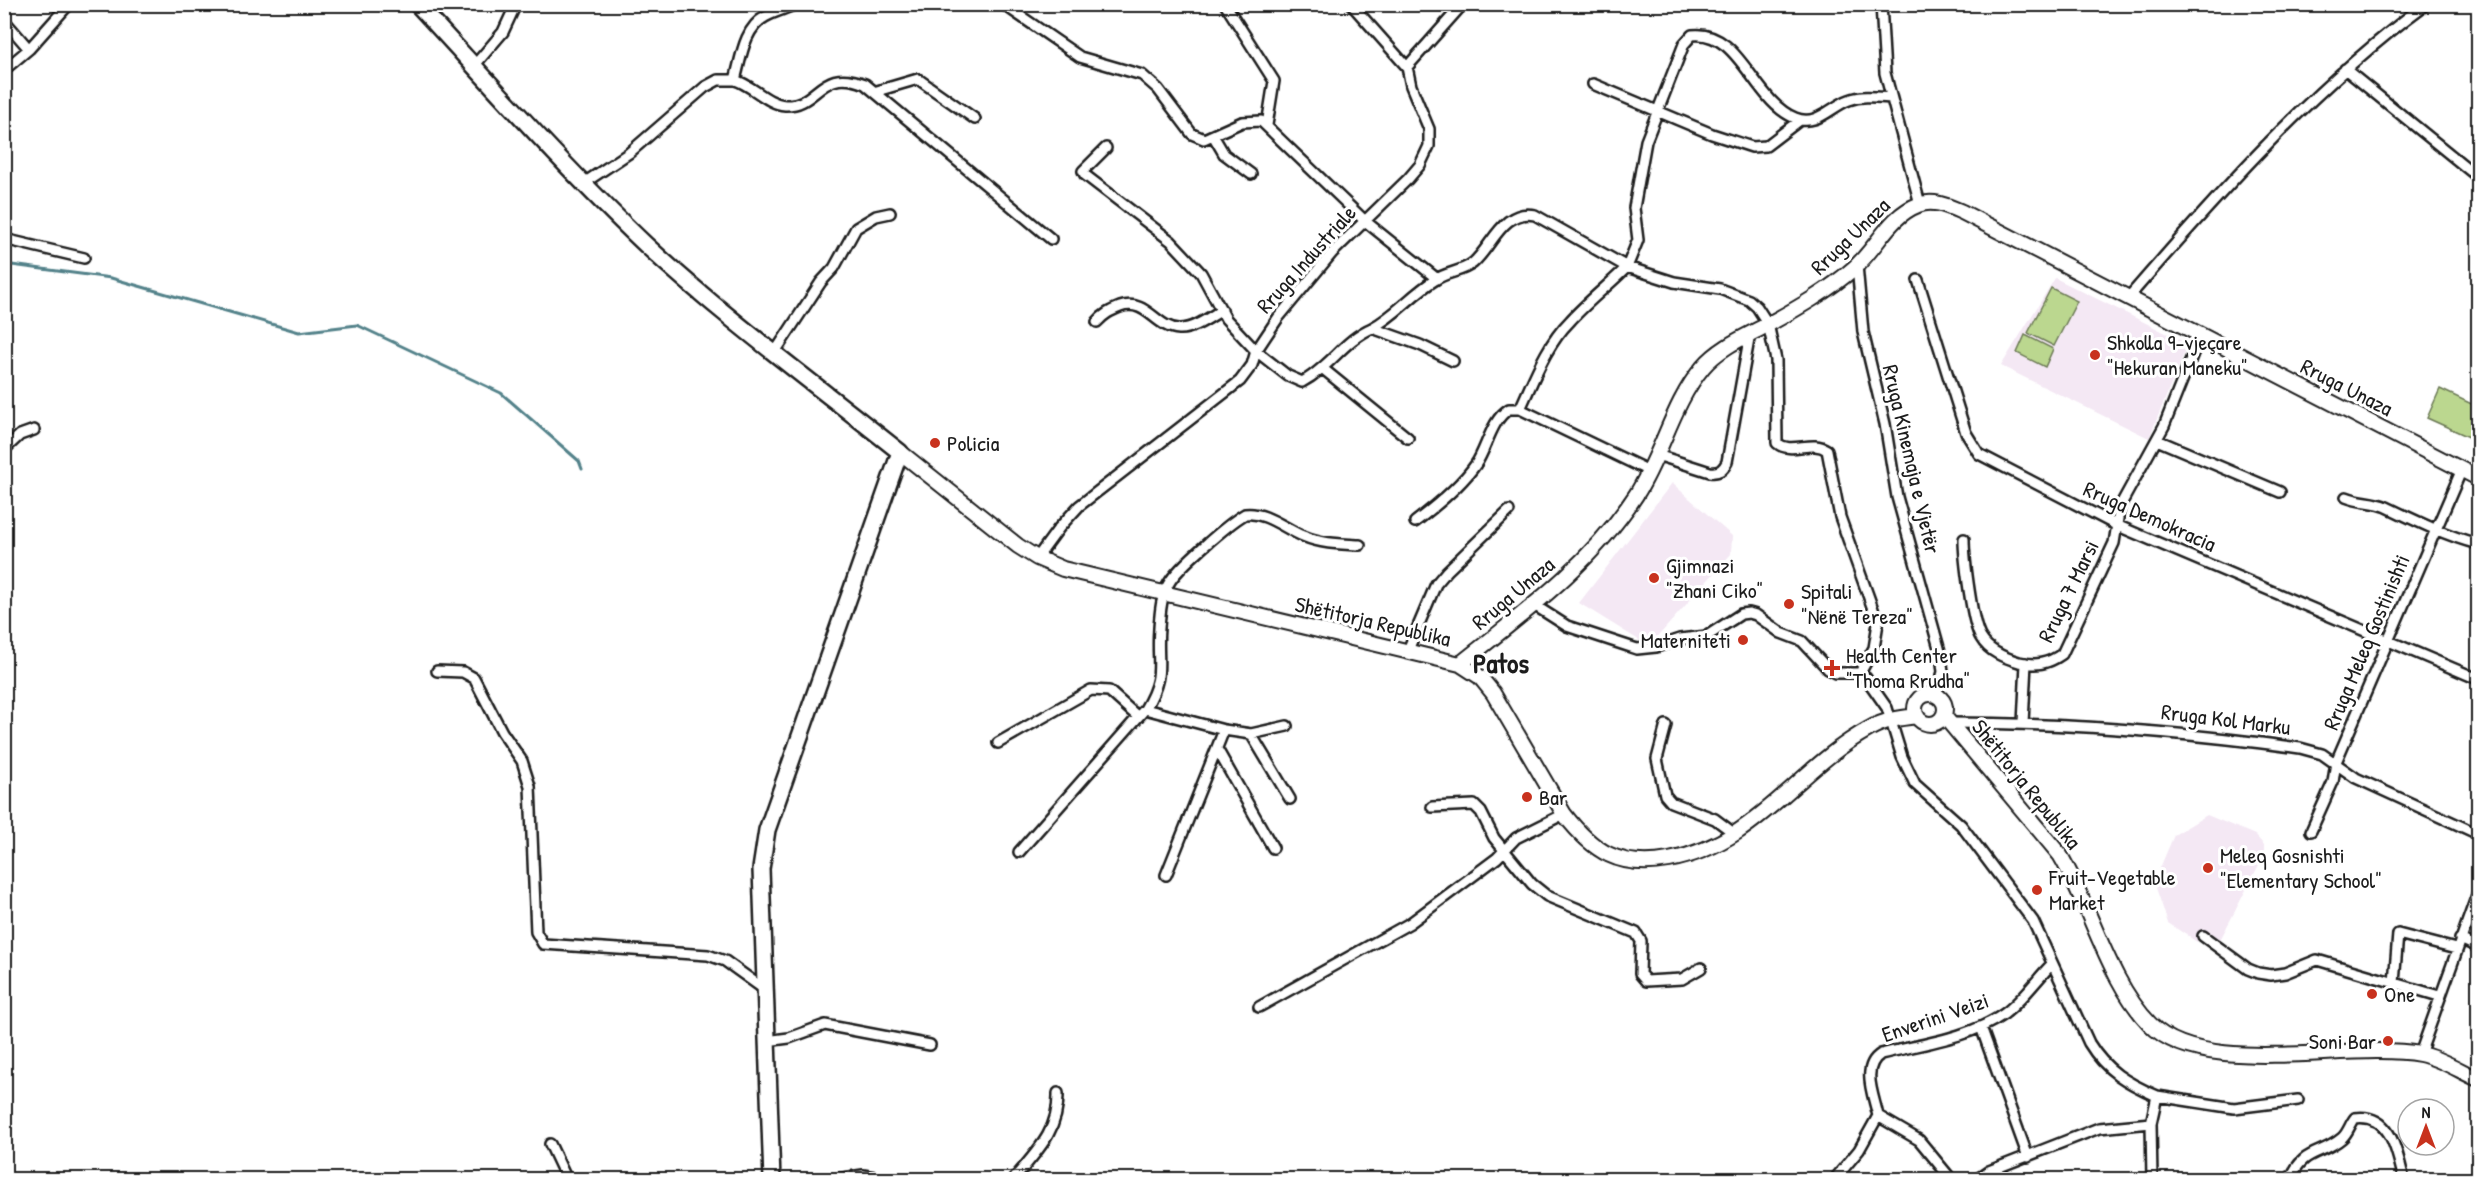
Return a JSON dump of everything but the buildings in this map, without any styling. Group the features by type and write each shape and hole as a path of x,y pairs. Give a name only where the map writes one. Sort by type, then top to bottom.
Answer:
{"main road":[{"path":"417,4 584,183 683,278 900,452 767,830 761,869 772,1179"},
{"name":"Rruga Unaza","path":"1460,664 1534,605 1591,553 1628,506 1649,471 1685,395 1704,366 1716,355 1750,334 1809,302 1857,265 1898,217 1920,204 1939,204 1962,212 2478,478"},
{"name":"Shëtitorja Republika","path":"900,452 1037,558 1063,568 1460,664 1480,677 1493,693 1564,814 1577,831 1604,853 1621,861 1638,863 1693,854 1735,834 1774,806 1856,736 1891,719 1917,716"},
{"path":"1926,694 1936,695 1944,704 1946,719 1929,724 1917,716 1916,706 1918,699 1926,694"},
{"name":"Shëtitorja Republika","path":"1946,719 2060,855 2076,881 2121,980 2137,1008 2162,1036 2183,1046 2225,1053 2420,1054 2478,1080"}],"street":[{"path":"4,70 29,49 69,4"},
{"path":"474,66 503,32 516,4"},
{"path":"735,80 743,51 756,24 763,17 796,4"},
{"path":"1003,4 1080,57 1142,75 1158,89 1192,134 1204,139 1214,137 1250,120 1261,121 1365,221 1436,278"},
{"path":"1225,4 1274,81 1267,125"},
{"name":"Rruga Industriale","path":"1037,558 1079,506 1240,381 1252,365 1256,351 1278,318 1332,253 1420,165 1429,146 1429,129 1411,86 1407,67 1351,4"},
{"path":"1407,67 1463,4"},
{"path":"1881,4 1884,66 1890,98 1920,204"},
{"path":"2128,298 2235,176 2345,69 2426,4"},
{"path":"4,20 29,49"},
{"path":"1520,409 1543,358 1557,336 1569,321 1627,267 1637,249 1639,231 1634,208 1647,141 1687,39 1692,35 1700,34 1728,46 1770,99 1792,117 1800,120 1820,118 1847,100 1890,98"},
{"path":"2345,69 2478,177"},
{"path":"584,183 629,153 705,87 718,80 735,80 746,83 777,104 786,105 805,99 824,84 843,78 865,84 877,92 1051,239"},
{"path":"877,92 918,79 975,118"},
{"path":"1593,84 1712,134 1759,148 1766,146 1800,120"},
{"path":"1214,137 1224,154 1251,174"},
{"path":"1106,148 1083,171 1085,175 1171,241 1201,273 1232,327 1256,351 1296,381 1302,382 1322,368 1353,338 1398,312 1436,278 1471,265 1505,225 1516,216 1527,213 1535,215 1627,267 1674,282 1708,286 1735,293 1757,307 1768,324 1776,367 1777,443 1787,448 1818,446 1827,450 1840,517 1875,612 1877,640 1860,673"},
{"path":"775,352 821,282 834,268 849,237 866,221 890,213"},
{"path":"4,239 84,258"},
{"name":"Rruga Kinemaja e Vjetër","path":"1857,265 1863,332 1886,424 1899,507 1941,655 1943,672 1936,695"},
{"name":"Rruga Demokracia","path":"1918,280 1966,433 1975,449 1990,462 2116,525 2388,638 2478,679"},
{"path":"1097,321 1110,311 1134,305 1142,307 1162,322 1180,330 1222,310"},
{"path":"1372,328 1420,345 1453,361"},
{"path":"1657,454 1710,472 1717,473 1724,469 1750,334"},
{"name":"Rruga 7 Marsi","path":"1964,539 1966,574 1980,638 1999,654 2026,663 2052,662 2062,654 2114,543 2120,506 2157,440 2200,336"},
{"path":"1322,368 1408,438"},
{"path":"1415,522 1442,500 1475,466 1505,411 1520,409 1649,471"},
{"path":"4,450 20,435 34,430"},
{"path":"2157,440 2280,492"},
{"name":"Rruga Meleq Gostinishti","path":"2311,831 2333,782 2336,762 2462,469"},
{"path":"2346,497 2361,503 2386,507 2478,544"},
{"path":"1408,650 1436,584 1509,511"},
{"path":"1019,852 1145,709 1157,690 1160,674 1159,629 1164,594 1176,573 1245,514 1259,515 1303,536 1329,544 1360,545"},
{"path":"1534,605 1567,626 1637,649 1656,647 1680,639 1707,636 1741,614 1749,613 1756,615 1781,633 1802,641 1828,669 1835,673 1860,673"},
{"path":"2023,723 2026,663"},
{"path":"437,671 462,672 474,678 502,732 527,771 530,786 536,932 543,944 708,955 725,961 764,989"},
{"path":"1860,673 1883,701 1902,757 1915,784 1961,825 2033,921 2089,1043 2100,1060 2130,1085 2157,1096 2234,1107 2298,1100"},
{"path":"998,743 1091,690 1109,691 1137,717"},
{"path":"1145,709 1224,730 1251,734 1287,726"},
{"name":"Rruga Kol Marku","path":"1946,719 2143,729 2300,747 2322,754 2356,778 2478,834"},
{"path":"1666,725 1657,759 1665,795 1671,802 1715,819 1735,834"},
{"path":"1166,875 1224,730"},
{"path":"1251,734 1290,799"},
{"path":"1217,749 1273,848"},
{"path":"1432,807 1474,805 1503,851 1546,896 1640,937 1638,964 1640,974 1646,981 1682,979 1701,968"},
{"path":"1259,1007 1410,923 1503,851 1516,837 1564,814"},
{"path":"2420,1054 2478,892"},
{"path":"2394,983 2398,934 2478,947"},
{"path":"2203,936 2248,969 2258,973 2271,975 2285,973 2317,960 2439,996"},
{"name":"Enverini Veizi","path":"1878,1116 1869,1066 1874,1059 1881,1054 1981,1027 2004,1014 2021,999 2052,964"},
{"path":"766,1041 789,1038 825,1025 930,1045"},
{"path":"1981,1027 2028,1157"},
{"path":"1013,1179 1052,1131 1059,1107 1058,1093"},
{"path":"2152,1179 2151,1124 2157,1096"},
{"path":"1834,1179 1859,1150 1878,1116 1919,1140 1952,1179"},
{"path":"2290,1179 2297,1165 2305,1157 2345,1136 2355,1118 2372,1119 2388,1130 2394,1140 2404,1179"},
{"path":"1976,1179 1989,1171 2099,1128 2151,1124"},
{"path":"550,1144 567,1179"},
{"path":"830,1179 863,1174 892,1179"}],"shaded area":[{"name":"Shkolla 9-vjeçare \"Hekuran Maneku\"","path":"2055,278 2188,344 2149,438 2001,366"},
{"name":"Gjimnazi \"Zhani Ciko\"","path":"1672,483 1732,536 1731,554 1653,642 1642,642 1579,603"},
{"name":"Meleq Gosnishti \"Elementary School\"","path":"2207,815 2255,835 2264,845 2264,855 2219,942 2202,933 2197,942 2168,923 2154,882 2174,835"}],"green space":[{"path":"2051,288 2077,301 2054,346 2028,333"},
{"path":"2025,335 2053,349 2045,367 2017,353"},
{"path":"2440,389 2478,407 2478,441 2427,418"}],"waterway":[{"path":"4,264 111,278 299,332 357,325 501,393 579,461 582,469"}],"place":[{"name":"Shkolla 9-vjeçare \"Hekuran Maneku\"","path":"2095,355"},
{"name":"Policia","path":"935,443"},
{"name":"Gjimnazi \"Zhani Ciko\"","path":"1654,578"},
{"name":"Spitali \"Nënë Tereza\"","path":"1789,604"},
{"name":"Materniteti","path":"1743,640"},
{"name":"Health Center \"Thoma Rrudha\"","path":"1832,668"},
{"name":"Bar","path":"1527,797"},
{"name":"Meleq Gosnishti \"Elementary School\"","path":"2208,868"},
{"name":"Fruit-Vegetable Market","path":"2037,890"},
{"name":"One","path":"2372,994"},
{"name":"Soni Bar","path":"2388,1041"}],"district":[{"name":"Patos","path":"1501,663"}]}
